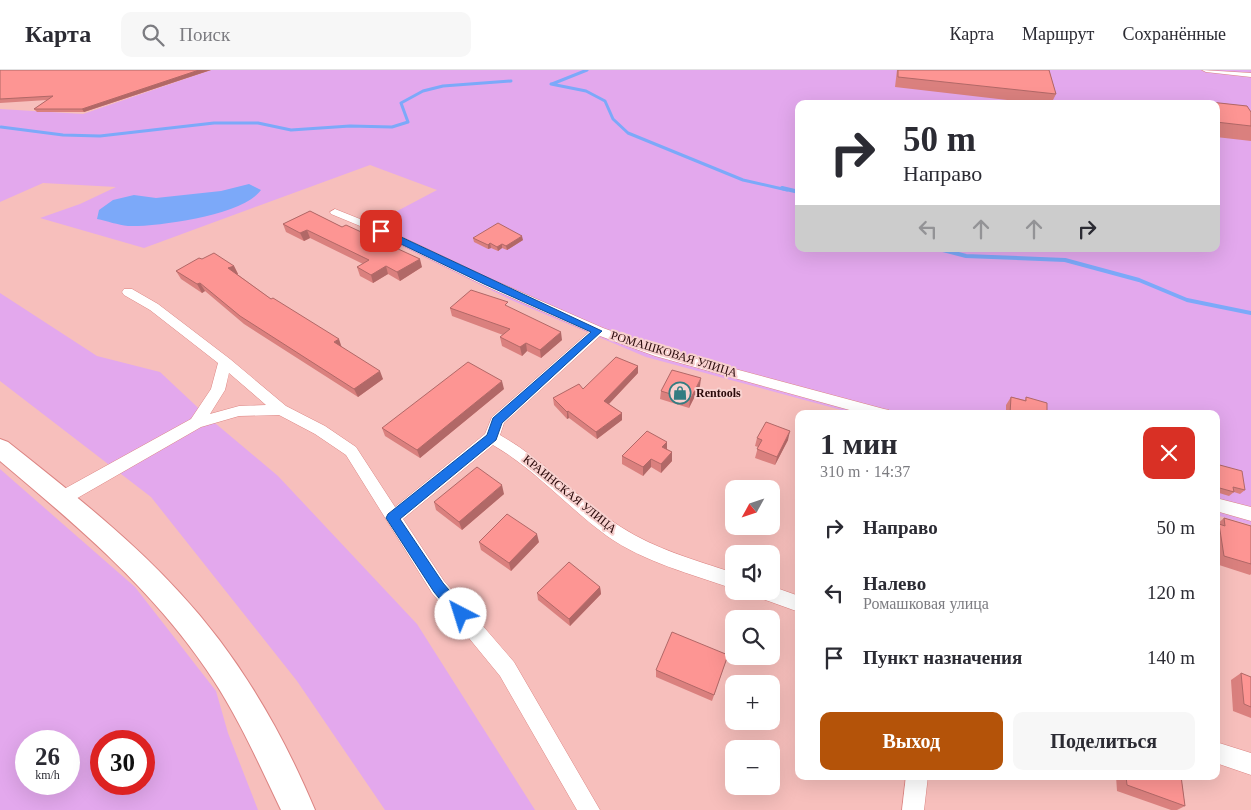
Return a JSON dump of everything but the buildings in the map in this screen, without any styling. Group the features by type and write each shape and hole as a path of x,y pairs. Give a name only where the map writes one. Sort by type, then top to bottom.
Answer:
{"main road":[{"path":"0,448 123,551 166,596 216,660 262,736 298,810"}],"street":[{"path":"1206,70 1251,74"},
{"name":"РОМАШКОВАЯ УЛИЦА","path":"335,212 381,231 487,282 598,331 660,353 869,410"},
{"path":"128,292 154,308 225,362 281,410 320,430 351,451 392,518 438,587 507,669 589,810"},
{"path":"392,518 492,437 497,421 598,331"},
{"path":"196,422 218,390 225,362"},
{"path":"61,498 196,422 239,410 281,410"},
{"name":"КРАИНСКАЯ УЛИЦА","path":"492,437 514,448 615,532 657,553 725,578"},
{"path":"1220,505 1251,514"},
{"path":"780,597 795,603"},
{"path":"1220,753 1251,764"},
{"path":"912,810 916,780"}],"shaded area":[{"path":"211,70 1251,70 1251,525 1220,516 1220,410 841,410 646,357 511,300 365,228 437,190 370,165 144,248 40,218 80,204 116,187 43,183 0,202 0,109 83,114"},
{"path":"0,293 97,356 160,372 209,418 278,476 417,624 535,810 385,810 297,681 151,497 0,381"},
{"path":"0,469 135,587 216,691 228,733 258,810 0,810"}],"water":[{"path":"249,184 261,190 252,199 219,213 199,218 141,226 120,225 97,219 99,210 113,200 134,195 156,198 221,191"}],"waterway":[{"path":"552,84 587,70"},
{"path":"1,127 63,135 100,136 214,123 258,123 291,130 350,126 392,127 408,122 401,103 423,91 443,86 511,81"},
{"path":"551,84 586,91 605,101 613,119 628,133 743,180 787,190"},
{"path":"782,188 795,191"},
{"path":"951,252 966,256 1065,260 1139,280 1187,300 1251,313"}],"place":[{"name":"Rentools","path":"680,393"}],"route":[{"path":"381,231 487,282 598,331 497,421 492,437 392,518 438,587 461,614"}]}
